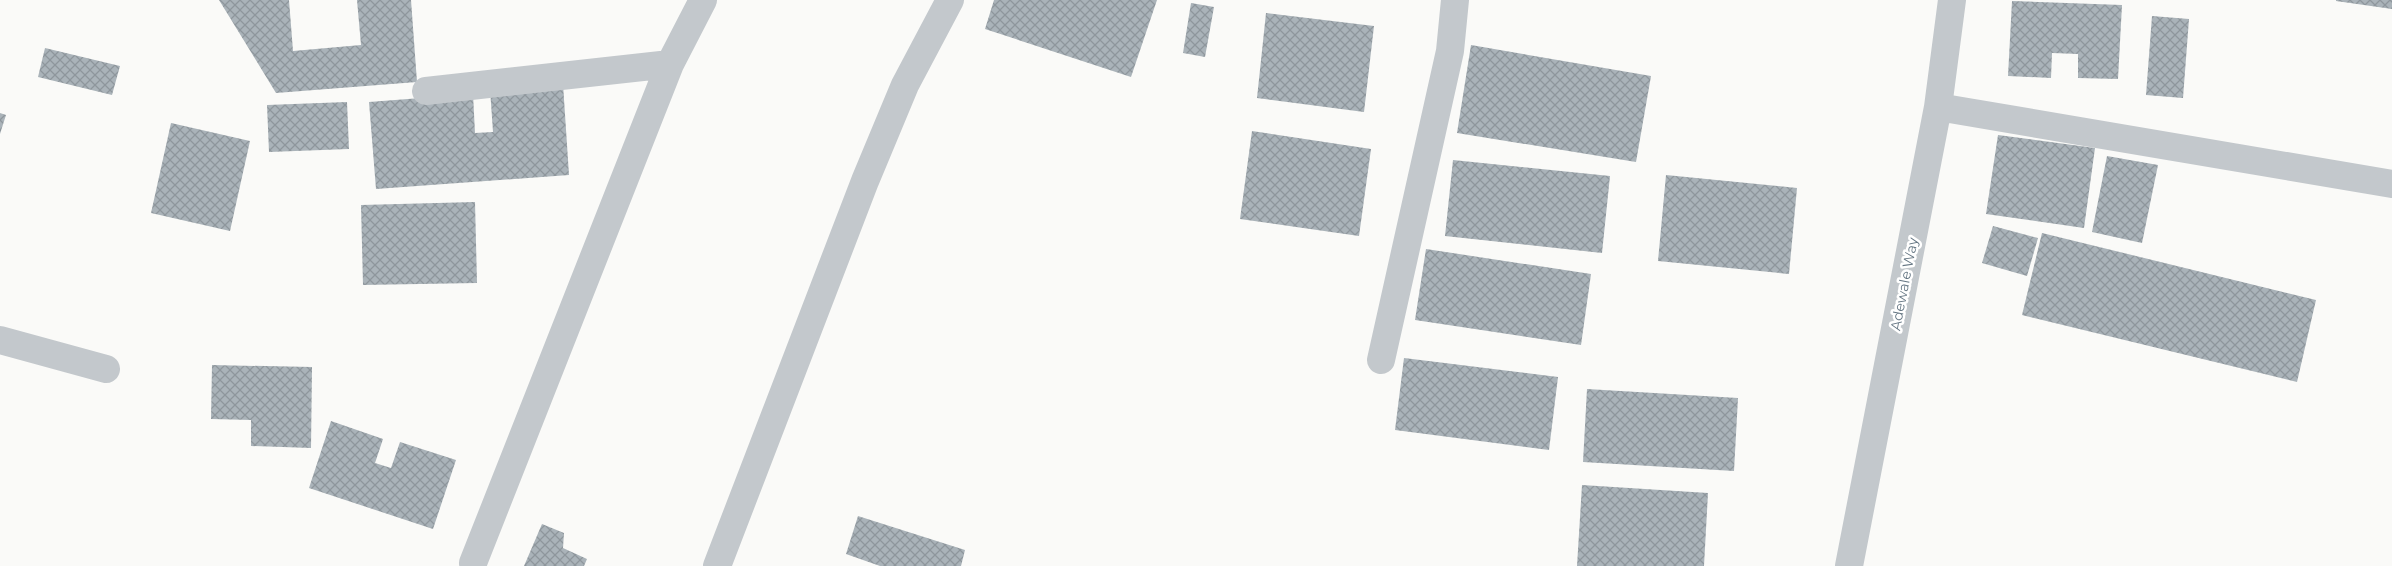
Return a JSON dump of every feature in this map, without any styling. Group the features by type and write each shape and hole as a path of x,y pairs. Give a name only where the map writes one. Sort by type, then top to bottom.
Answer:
{"street":[{"path":"473,563 670,64 703,0"},
{"path":"717,566 864,181 905,85 950,0"},
{"path":"1381,360 1450,51 1455,0"},
{"name":"Adewale Way","path":"1849,566 1938,107 1952,0"},
{"path":"426,91 670,64"},
{"path":"1938,107 2392,184"},
{"path":"0,340 106,369"}],"building":[{"path":"219,0 289,0 293,51 361,45 357,0 411,0 417,82 276,93"},
{"path":"994,0 1157,0 1131,77 985,29"},
{"path":"2392,0 2392,9 2336,1"},
{"path":"2012,1 2122,5 2118,79 2078,78 2078,54 2052,53 2051,78 2008,76"},
{"path":"1191,3 1214,7 1205,57 1183,53"},
{"path":"1266,13 1374,26 1364,112 1257,98"},
{"path":"2152,16 2189,19 2183,98 2146,95"},
{"path":"1471,45 1651,76 1636,162 1457,133"},
{"path":"45,48 120,66 112,95 38,77"},
{"path":"563,84 569,175 376,189 369,102 473,94 475,133 493,132 490,89"},
{"path":"347,102 349,149 269,152 267,105"},
{"path":"0,113 6,115 0,134"},
{"path":"171,123 250,141 230,231 151,213"},
{"path":"1252,131 1371,149 1359,236 1240,219"},
{"path":"1998,135 2095,148 2084,228 1986,214"},
{"path":"2107,156 2158,165 2142,243 2092,232"},
{"path":"1453,160 1610,176 1602,253 1445,236"},
{"path":"1666,175 1797,188 1789,274 1658,261"},
{"path":"475,202 477,283 363,285 361,205"},
{"path":"1993,226 2038,238 2027,276 1982,263"},
{"path":"2042,233 2316,300 2297,382 2022,315"},
{"path":"1426,249 1591,274 1581,345 1415,320"},
{"path":"1404,358 1558,377 1549,450 1395,430"},
{"path":"212,365 312,367 311,448 251,446 251,420 211,419"},
{"path":"1587,389 1738,398 1734,471 1583,462"},
{"path":"331,421 383,439 375,463 391,468 400,442 456,460 433,529 309,488"},
{"path":"1582,485 1708,493 1704,566 1577,566"},
{"path":"858,516 965,550 961,566 880,566 846,554"},
{"path":"542,524 564,533 563,548 587,559 584,566 524,566"}]}
